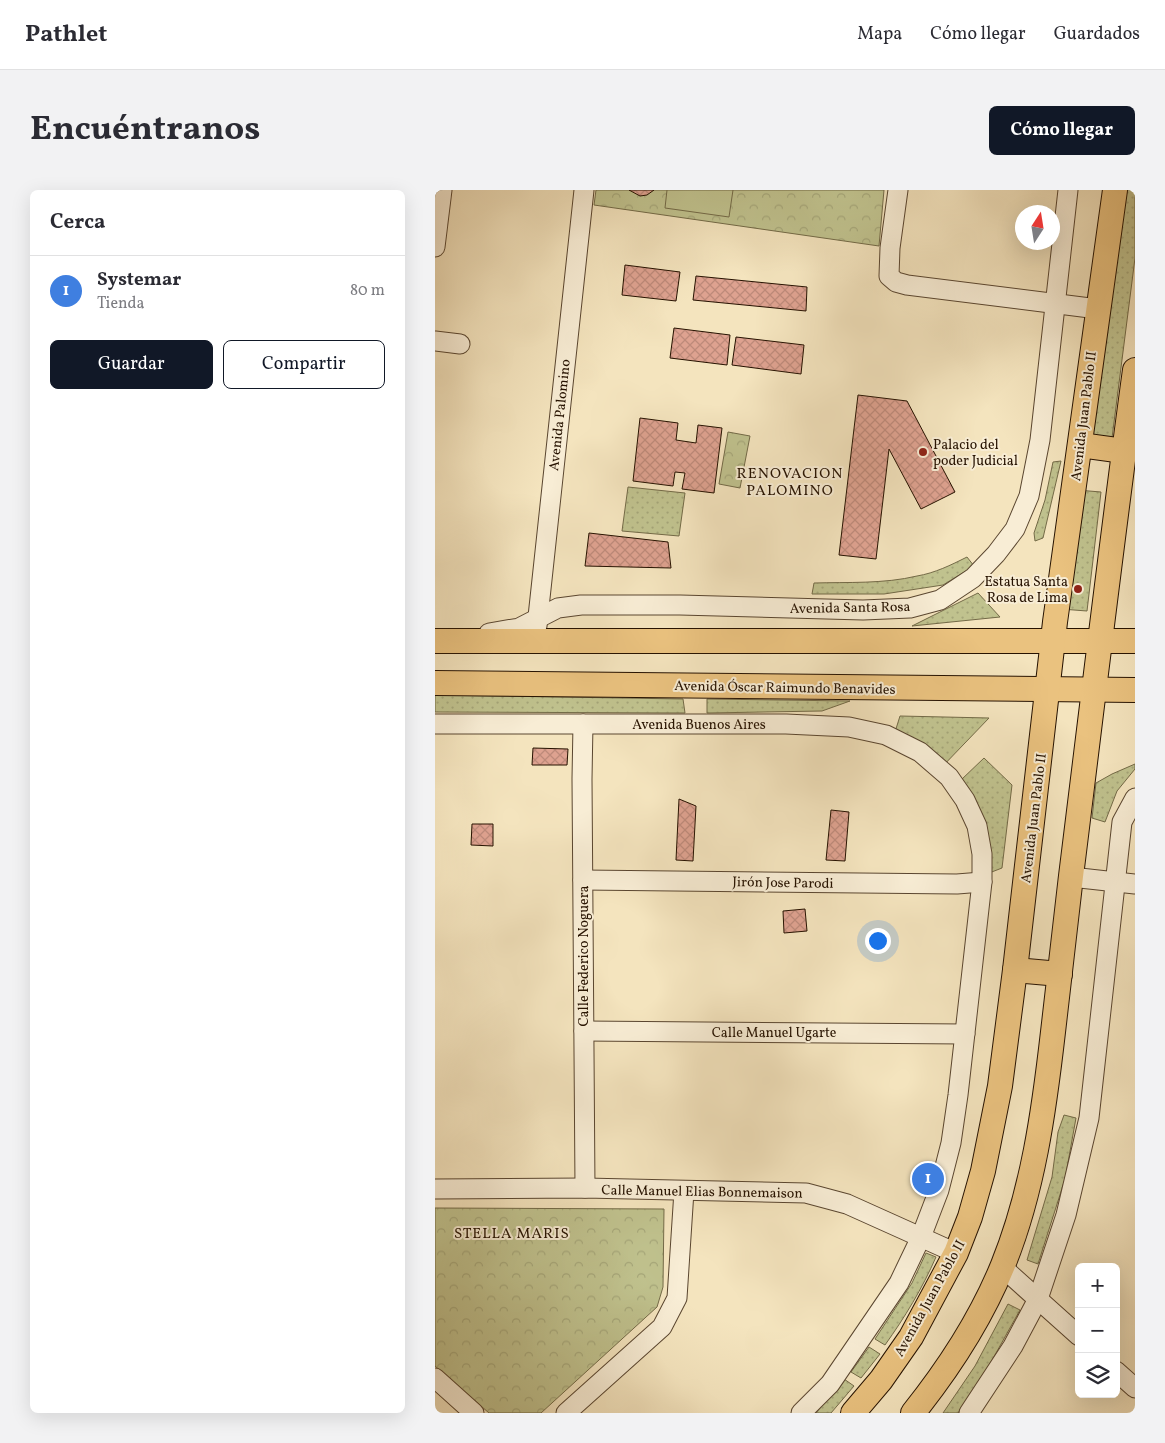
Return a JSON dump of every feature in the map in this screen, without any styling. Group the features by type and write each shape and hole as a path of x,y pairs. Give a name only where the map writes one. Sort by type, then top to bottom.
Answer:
{"main road":[{"name":"Avenida Juan Pablo II","path":"853,1413 881,1380 911,1337 956,1253 970,1217 983,1171 1000,1086 1053,641 1115,190"},
{"path":"913,1413 940,1380 970,1332 1002,1267 1027,1189 1037,1144 1046,1098 1071,877 1135,370"},
{"path":"1080,446 1124,451"},
{"path":"436,641 1135,641"},
{"name":"Avenida Óscar Raimundo Benavides","path":"435,683 1135,690"},
{"path":"1015,970 1060,974"}],"street":[{"path":"435,241 442,190"},
{"name":"Avenida Palomino","path":"535,641 584,190"},
{"path":"898,190 890,248 889,276 896,282 907,285 1098,309"},
{"name":"Avenida Santa Rosa","path":"436,641 519,628 558,608 581,605 680,605 863,610 910,608 940,600 973,578 996,554 1015,529 1029,496 1040,440 1068,190"},
{"path":"435,341 460,344"},
{"name":"Avenida Buenos Aires","path":"435,724 786,724 849,727 886,735 920,752 949,777 965,800 977,826 982,854 983,882"},
{"name":"Calle Federico Noguera","path":"583,724 585,1188"},
{"path":"969,1413 1013,1346 1038,1299 1066,1215 1089,1118 1122,822 1135,798"},
{"path":"1071,877 1135,884"},
{"name":"Jirón Jose Parodi","path":"583,880 957,884 983,882"},
{"path":"801,1413 830,1384 899,1283 921,1237 939,1190 951,1143 983,882"},
{"name":"Calle Manuel Ugarte","path":"584,1031 965,1034"},
{"name":"Calle Manuel Elias Bonnemaison","path":"435,1189 585,1188 806,1193 847,1204 956,1253"},
{"path":"566,1413 661,1326 677,1298 684,1190"},
{"path":"1002,1267 1075,1332"},
{"path":"1120,1375 1135,1388"},
{"path":"435,1378 474,1413"}],"green space":[{"path":"596,190 884,190 879,246 594,205"},
{"path":"667,190 733,190 729,217 665,208"},
{"path":"1117,190 1135,190 1135,258 1112,438 1086,435"},
{"path":"728,432 750,436 740,488 719,484"},
{"path":"1061,461 1043,538 1035,541 1034,533 1045,500 1053,462"},
{"path":"628,487 685,493 679,536 622,531"},
{"path":"1077,490 1101,492 1087,611 1061,609"},
{"path":"967,557 974,566 943,585 884,594 812,594 814,583 904,579 937,571"},
{"path":"978,593 1000,617 912,626"},
{"path":"435,695 683,699 685,713 435,712"},
{"path":"707,699 850,701 822,711 707,713"},
{"path":"900,716 989,718 940,769 895,732"},
{"path":"984,758 1012,785 1002,868 984,875 961,780"},
{"path":"1135,764 1135,769 1117,791 1105,822 1092,818 1096,783"},
{"path":"1064,1115 1076,1118 1065,1179 1038,1264 1027,1260 1052,1177 1058,1132"},
{"path":"435,1208 664,1209 663,1287 657,1307 541,1413 489,1413 435,1366"},
{"path":"926,1253 936,1257 913,1302 885,1345 875,1339 912,1283"},
{"path":"1008,1304 1020,1310 986,1371 958,1413 943,1413 975,1366"},
{"path":"869,1347 880,1354 861,1378 851,1372"},
{"path":"844,1379 854,1386 831,1413 816,1413"}],"building":[{"path":"629,190 654,190 647,195 640,196"},
{"path":"625,265 680,272 676,301 622,295"},
{"path":"696,276 807,287 806,311 693,300"},
{"path":"674,328 730,335 727,365 670,358"},
{"path":"736,337 804,345 801,374 732,365"},
{"path":"858,395 907,401 955,492 921,509 889,449 876,559 839,555"},
{"path":"640,418 678,423 676,440 696,443 698,425 722,428 714,493 682,489 685,473 675,472 673,486 633,481"},
{"path":"589,533 668,542 671,568 585,566"},
{"path":"533,748 568,749 567,765 532,765"},
{"path":"679,799 696,806 693,861 676,860"},
{"path":"831,810 849,812 845,861 826,860"},
{"path":"472,824 493,824 493,846 471,845"},
{"path":"805,909 807,931 784,933 783,911"}],"place":[{"name":"Palacio del poder Judicial","path":"923,452"},
{"name":"Estatua Santa Rosa de Lima","path":"1078,589"},
{"name":"Systemar","path":"928,1179"}],"district":[{"name":"RENOVACION PALOMINO","path":"790,482"},
{"name":"STELLA MARIS","path":"512,1233"}]}
